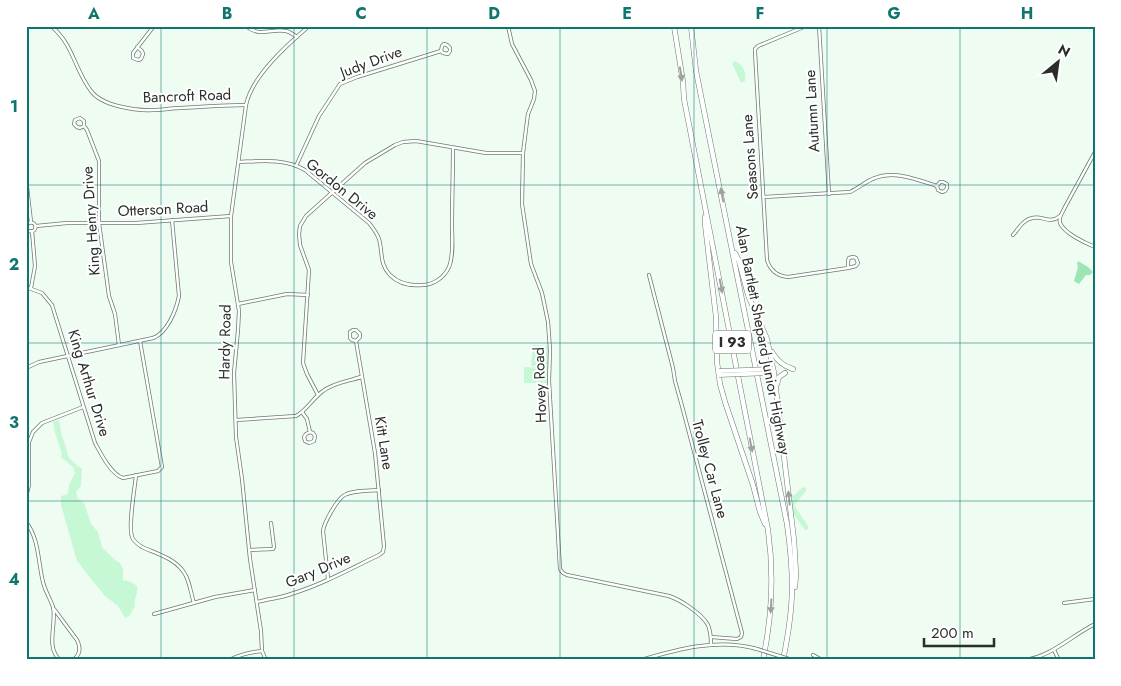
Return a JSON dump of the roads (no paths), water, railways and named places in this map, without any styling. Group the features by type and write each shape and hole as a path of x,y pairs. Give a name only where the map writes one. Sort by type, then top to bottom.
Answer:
{"highway":[{"name":"Alan Bartlett Shepard Junior Highway","path":"674,26 684,99 768,530 771,564 771,603 763,660"},
{"name":"Alan Bartlett Shepard Junior Highway","path":"691,26 696,71 787,524 791,560 792,598 789,630 783,660"},
{"path":"706,211 704,222 716,317 719,373 725,402 753,485 760,512 768,530"},
{"path":"732,247 739,262 748,295 768,345 774,371 796,556 796,574 792,598"},
{"path":"768,345 777,360 793,369"},
{"path":"776,388 779,377 785,373"}],"main road":[{"path":"719,373 774,371"}],"street":[{"name":"Bancroft Road","path":"51,26 67,44 92,92 95,96 105,101 128,108 152,110 246,105"},
{"path":"137,47 143,54 141,59 138,60 132,54 137,47 154,26"},
{"path":"246,26 250,30 258,32 287,31 297,37"},
{"name":"Hardy Road","path":"266,660 262,651 237,446 234,373 238,330 238,304 231,262 231,216 246,105 250,92 255,83 278,56 309,26"},
{"name":"Hovey Road","path":"508,26 513,48 535,91 527,119 523,154 522,198 531,264 542,293 549,328 549,381 560,569 567,575 674,597 705,621 711,637"},
{"name":"Seasons Lane","path":"806,26 758,46 755,50 767,257 769,266 774,272 788,277 855,267 858,261 856,258 848,259 848,268"},
{"name":"Autumn Lane","path":"819,26 829,194"},
{"name":"Judy Drive","path":"296,166 319,116 340,84 357,76 441,50"},
{"name":"King Henry Drive","path":"84,126 77,128 74,124 75,121 78,118 84,122 99,160 100,223 108,296 115,314 119,346"},
{"path":"318,395 306,374 303,364 310,270 299,240 299,230 306,216 365,163 399,143 411,141 486,153 523,154"},
{"name":"Gordon Drive","path":"239,162 280,162 305,170 365,219 374,229 379,242 382,263 393,278 419,286 439,280 446,272 450,262 453,148"},
{"path":"1061,224 1060,216 1095,152"},
{"path":"764,197 850,192 874,178 884,175 903,176 937,186 938,190 942,192 947,188 947,184 944,182 940,182 937,186"},
{"path":"26,178 31,222 36,226 32,232 35,266 31,288"},
{"name":"Otterson Road","path":"36,226 231,216"},
{"path":"1053,220 1060,216"},
{"path":"1013,234 1030,218 1053,220 1061,224 1078,239 1095,247"},
{"path":"26,368 38,362 140,341 158,336 164,331 178,302 179,288 172,220"},
{"path":"31,222 26,227 32,232"},
{"name":"Trolley Car Lane","path":"649,275 742,633 741,637 737,639 711,637"},
{"name":"King Arthur Drive","path":"26,287 42,293 52,305 95,443 103,457 118,476 123,478 136,476"},
{"path":"238,304 287,294 308,295"},
{"path":"355,330 360,334 359,339 356,341 352,340 349,336 350,332 355,330"},
{"path":"140,341 162,468 158,471 136,476 130,528 132,538 142,547 172,561 178,566 185,574 194,603"},
{"name":"Kitt Lane","path":"356,341 375,453 383,550"},
{"path":"236,420 293,417 302,412 318,395 330,386 362,377"},
{"path":"26,497 29,485 29,442 33,432 42,422 83,407"},
{"path":"302,412 307,419 310,432 314,434 315,438 310,443 306,442 304,438 305,434 310,432"},
{"path":"328,579 323,531 327,519 344,495 352,492 379,490"},
{"path":"26,522 34,535 42,580 53,608 80,647 79,653 73,660"},
{"path":"249,550 273,549 271,523"},
{"name":"Gary Drive","path":"256,602 289,595 379,555 383,550"},
{"path":"154,614 215,597 255,590"},
{"path":"1064,603 1095,598"},
{"path":"53,608 53,649 56,657 60,660"},
{"path":"1025,660 1054,650 1095,624"},
{"path":"711,637 711,645"},
{"path":"641,660 680,649 711,645 738,645 791,659"},
{"path":"1054,650 1060,660"},
{"path":"229,660 241,655 262,651"},
{"path":"813,655 822,660"}]}
